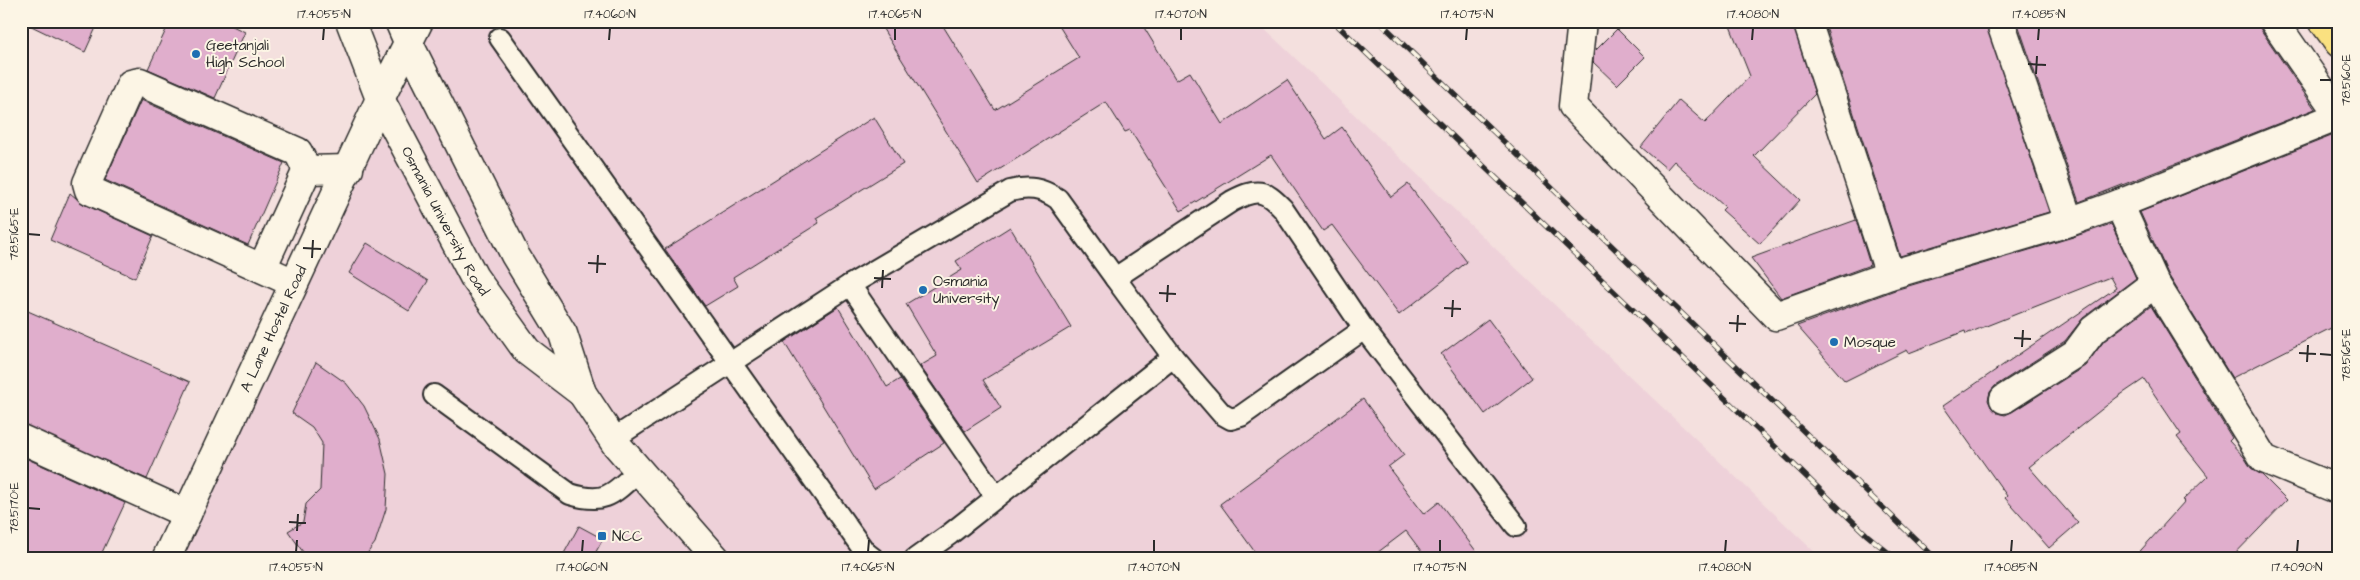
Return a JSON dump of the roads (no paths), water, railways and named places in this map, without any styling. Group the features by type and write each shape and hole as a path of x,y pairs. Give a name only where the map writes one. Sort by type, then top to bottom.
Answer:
{"main road":[{"path":"2323,21 2339,43"}],"street":[{"name":"Osmania University Road","path":"350,21 380,99 474,277 527,351 582,393"},
{"path":"1582,21 1573,106 1776,316 1890,275 2069,222 2119,204 2339,116 2274,21"},
{"path":"1807,21 1890,275"},
{"path":"2000,21 2069,222"},
{"name":"Osmania University Road","path":"409,29 515,255 563,334 582,393 613,439 716,559"},
{"name":"A Lane Hostel Road","path":"166,559 349,168 409,29"},
{"path":"294,283 89,190 87,183 131,84 140,82 298,152 307,170"},
{"path":"307,170 349,168"},
{"path":"262,268 307,170"},
{"path":"2119,204 2155,283 2264,459 2339,490"},
{"path":"2004,398 2076,354 2093,330 2155,283"},
{"path":"21,439 187,514"}],"lane":[{"path":"500,38 865,552 874,559"},
{"path":"613,439 850,285 1010,190 1028,188 1045,190 1058,198 1172,357 1222,414 1231,419 1236,418 1364,329"},
{"path":"1115,278 1247,193 1261,191 1273,198 1283,209 1364,329 1516,526"},
{"path":"850,285 996,497"},
{"path":"915,559 1172,357"},
{"path":"434,395 570,494 588,499 611,495 639,470"}],"railway":[{"path":"1333,21 1867,535 1896,559"},
{"path":"1379,21 1936,559"}],"place":[{"name":"Geetanjali High School","path":"196,54"},
{"name":"Osmania University","path":"923,290"},
{"name":"Mosque","path":"1834,342"},
{"name":"NCC","path":"602,536"}]}
